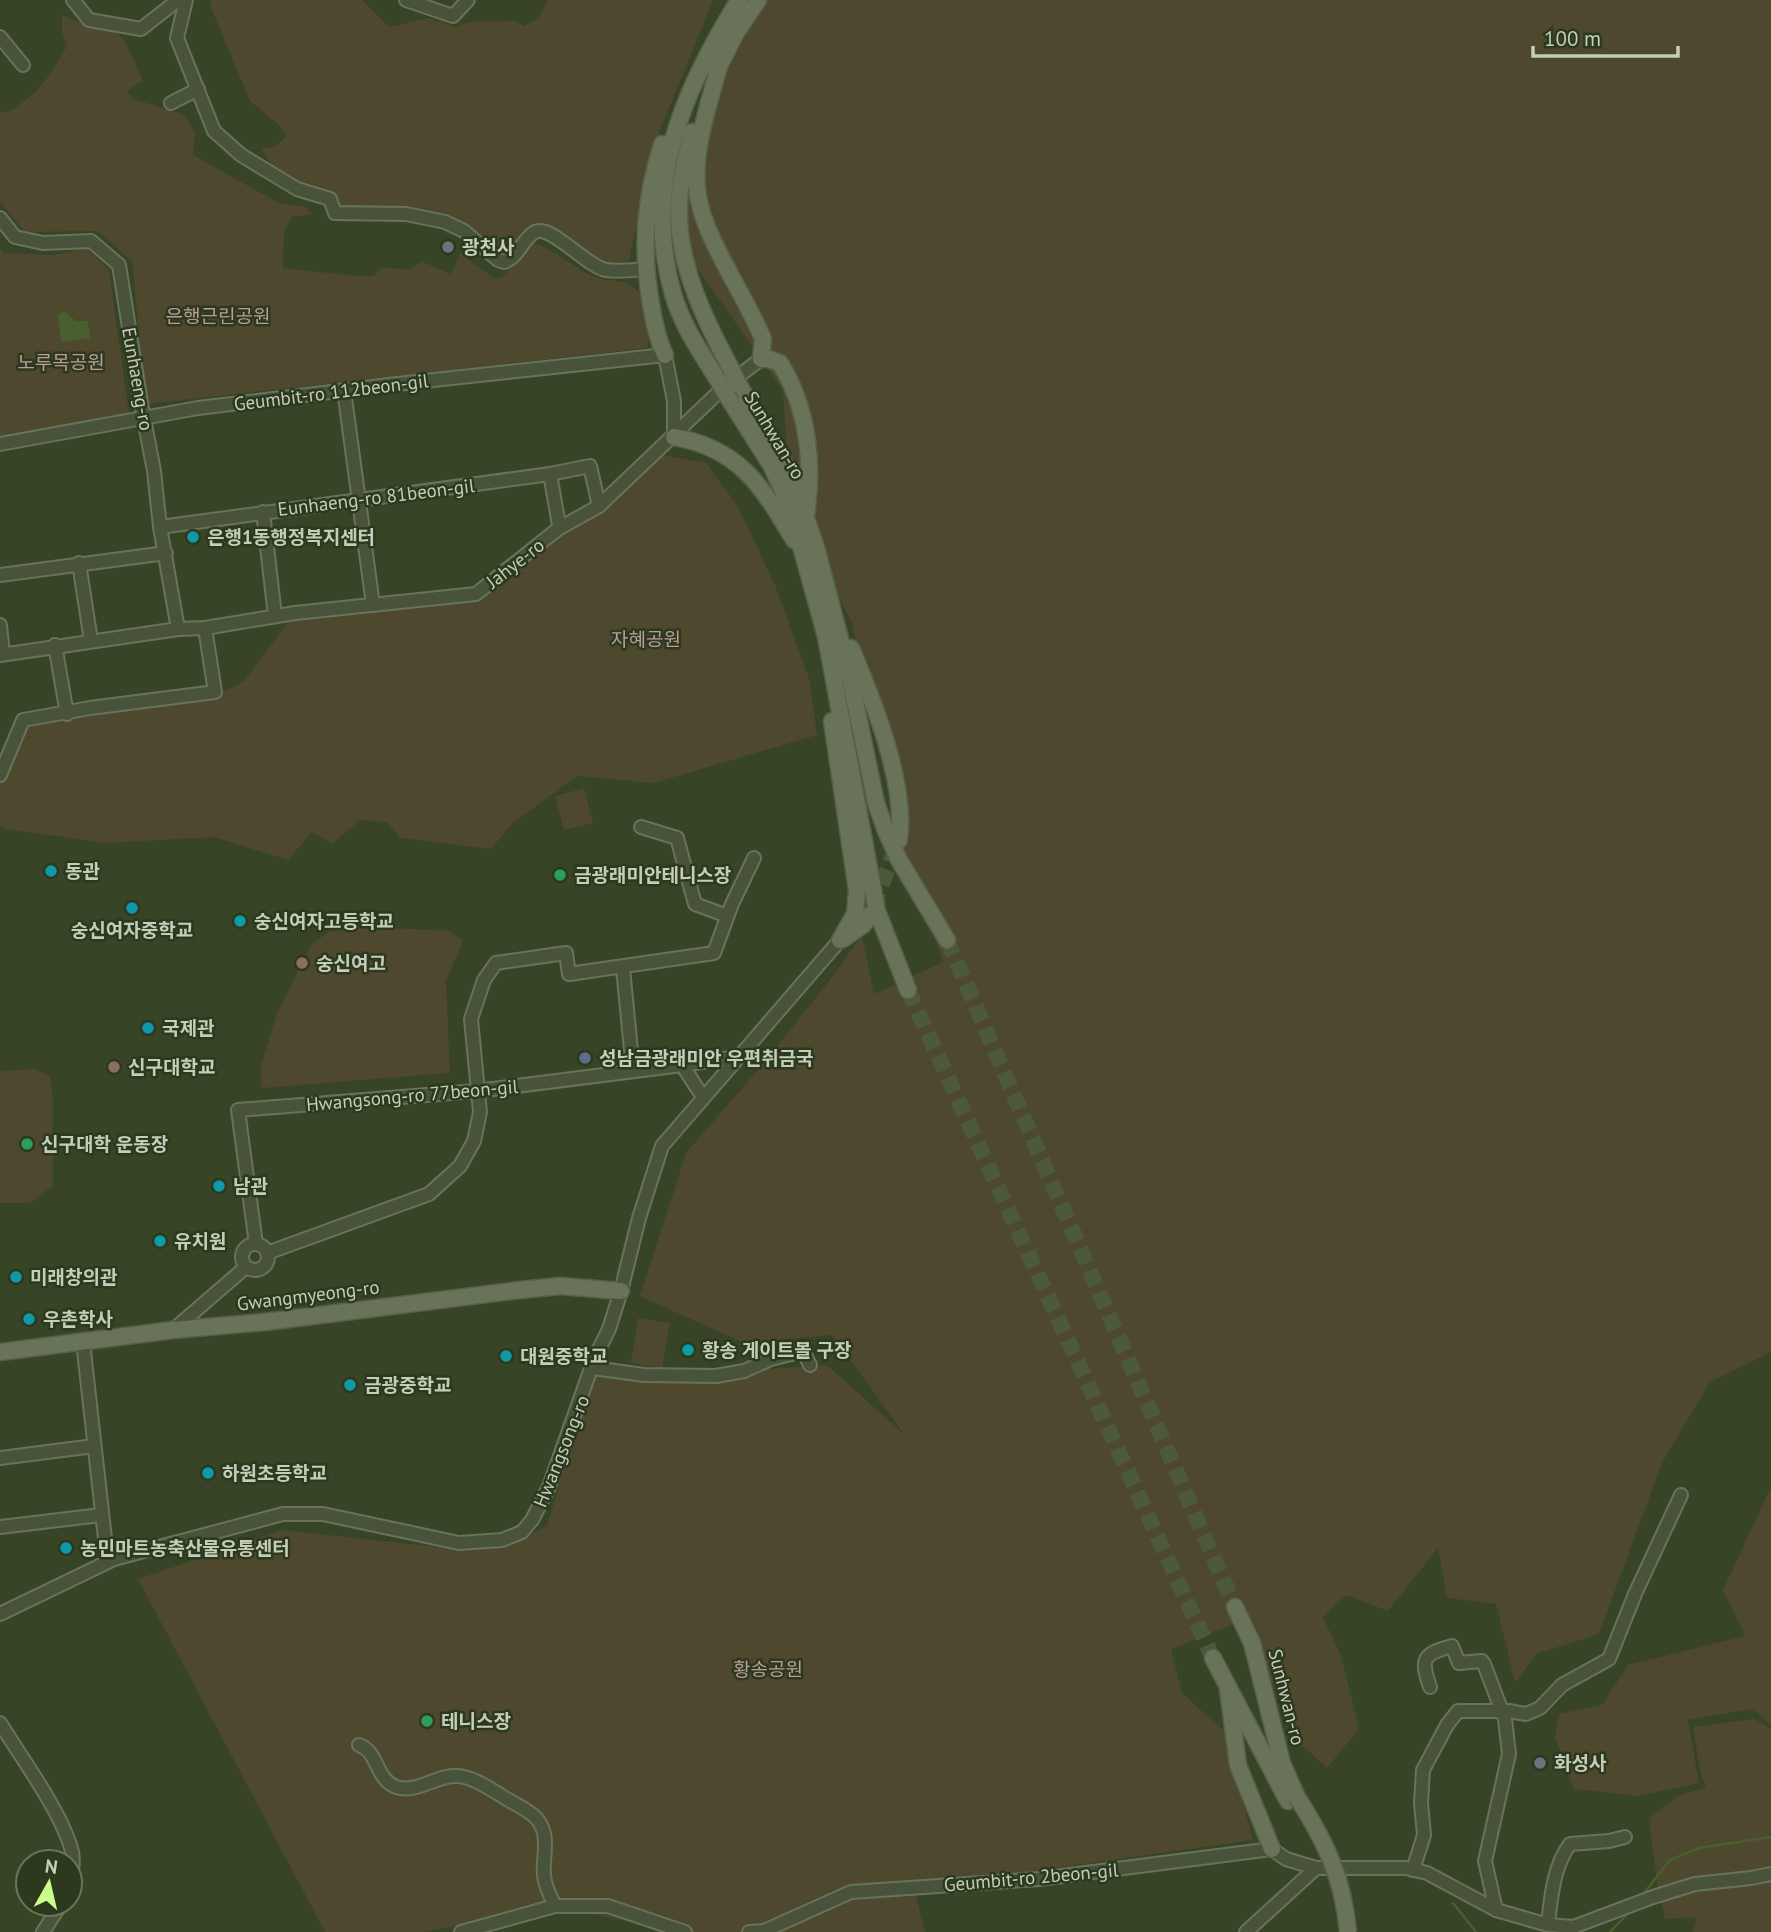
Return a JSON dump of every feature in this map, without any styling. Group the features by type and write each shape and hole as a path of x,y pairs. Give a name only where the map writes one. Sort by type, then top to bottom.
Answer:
{"main road":[{"name":"Sunhwan-ro","path":"739,0 688,92 676,124 663,193 662,230 674,296 694,341 782,484 790,506 826,638 877,911 908,990"},
{"name":"Sunhwan-ro","path":"758,0 720,63 693,130 680,183 681,239 689,272 713,335 778,452 797,492 833,608 872,784 883,821 900,860 947,940"},
{"path":"720,63 702,128 697,167 698,196 708,229 764,339 761,359 779,363 800,408 808,447 811,484 806,517"},
{"path":"665,355 657,339 645,270 645,236 654,170 665,134 688,92"},
{"path":"674,437 695,441 718,450 745,471 774,507 802,553"},
{"path":"833,608 875,708 894,772 901,825 899,840"},
{"path":"826,638 832,721 857,890 855,915 841,940"},
{"path":"841,940 863,925 870,915"},
{"name":"Gwangmyeong-ro","path":"0,1352 560,1286 621,1291"},
{"name":"Sunhwan-ro","path":"1235,1608 1252,1643 1293,1799"},
{"name":"Sunhwan-ro","path":"1213,1658 1228,1689 1293,1799"},
{"path":"1228,1689 1238,1765 1272,1849"},
{"path":"1293,1799 1326,1868 1338,1932"},
{"path":"1293,1799 1334,1862 1344,1901 1347,1932"}],"street":[{"path":"73,0 89,20 141,29 178,0"},
{"path":"186,0 177,38 214,131 225,143 297,189 330,199 335,213 406,214 445,222 464,231 504,262 513,257 534,232 539,230 548,232 582,258 605,270 645,270"},
{"path":"406,0 453,16 468,0"},
{"path":"725,23 730,0"},
{"path":"0,37 23,65"},
{"path":"171,103 198,89"},
{"name":"Eunhaeng-ro","path":"0,218 15,237 43,243 91,241 119,265 178,629"},
{"path":"665,355 674,401 674,437"},
{"name":"Geumbit-ro 112beon-gil","path":"0,444 145,417 344,390 665,355"},
{"name":"Jahye-ro","path":"0,625 2,654 178,629 205,628 275,616 476,594 558,529 599,506 724,387 761,359"},
{"path":"344,390 373,605"},
{"name":"Eunhaeng-ro 81beon-gil","path":"160,527 550,474 590,466 599,506"},
{"path":"550,474 558,529"},
{"path":"263,512 275,616"},
{"path":"0,575 166,553"},
{"path":"79,563 91,641"},
{"path":"0,775 23,720 102,706 215,692 205,628"},
{"path":"55,645 67,713"},
{"path":"641,827 677,838 695,904 727,916"},
{"path":"267,1253 429,1194 460,1166 474,1141 480,1112 471,1019 484,980 496,963 566,953 569,974 714,953 727,916 754,858"},
{"name":"Hwangsong-ro","path":"0,1614 114,1559 284,1514 323,1514 458,1543 502,1540 522,1532 532,1520 549,1488 595,1357 609,1329 662,1146 841,940"},
{"path":"623,968 633,1071"},
{"name":"Hwangsong-ro 77beon-gil","path":"256,1244 238,1110 477,1091 738,1057"},
{"path":"682,1065 703,1097"},
{"path":"256,1244 264,1247 268,1260 263,1267 255,1270 246,1267 242,1254 247,1247 256,1244"},
{"path":"173,1330 246,1267"},
{"path":"83,1342 101,1516 105,1539 114,1559"},
{"path":"593,1368 644,1375 716,1376 744,1371 771,1359 803,1351 810,1365"},
{"path":"0,1458 94,1446"},
{"path":"1413,1870 1424,1835 1422,1779 1428,1759 1447,1725 1458,1711 1526,1714 1540,1708 1562,1685 1609,1659 1635,1594 1681,1495"},
{"path":"0,1527 101,1516"},
{"path":"1430,1687 1423,1665 1426,1658 1431,1652 1452,1646 1460,1663 1482,1661 1505,1711 1509,1754 1485,1861 1496,1910"},
{"path":"0,1723 61,1824 72,1848"},
{"path":"359,1745 372,1754 384,1779 397,1787 410,1789 459,1776 495,1792 536,1817 544,1830 544,1879 555,1906"},
{"path":"1548,1925 1558,1868 1562,1855 1570,1844 1625,1837"},
{"path":"1272,1849 1286,1859 1316,1868 1413,1870 1427,1873 1496,1910 1548,1925 1573,1927 1695,1884 1771,1874"},
{"name":"Geumbit-ro 2beon-gil","path":"749,1932 764,1931 851,1892 1039,1879 1272,1849"},
{"path":"1246,1932 1316,1868"},
{"path":"1334,1868 1347,1932"},
{"path":"461,1932 555,1906 608,1906 685,1932"}],"green space":[{"path":"211,0 362,0 389,27 428,18 456,27 478,21 512,20 524,26 539,17 548,0 713,0 661,128 652,156 629,260 607,268 541,229 528,228 522,242 496,258 438,215 405,214 370,206 330,210 327,199 285,186 261,148 274,147 287,136 278,124 250,101 210,5"},
{"name":"황송공원","path":"767,0 1771,0 1771,1352 1710,1382 1662,1463 1599,1634 1536,1654 1515,1683 1496,1604 1447,1598 1438,1548 1388,1611 1346,1595 1323,1617 1341,1656 1359,1729 1327,1768 1297,1741 1246,1619 1171,1649 1182,1693 1224,1731 1253,1840 914,1888 925,1932 678,1932 555,1906 424,1932 325,1932 138,1579 282,1530 466,1550 511,1544 547,1526 593,1368 706,1373 827,1365 905,1435 832,1335 744,1343 640,1296 686,1153 763,1064 862,935 874,994 943,962 895,823 852,622 791,513 783,390 690,258 679,200 686,138"},
{"name":"은행근린공원","path":"62,15 97,29 110,20 128,48 143,80 127,91 133,99 183,114 195,132 193,155 279,203 306,207 313,214 292,217 284,230 283,268 373,276 381,268 410,269 421,261 451,274 460,253 495,279 503,276 533,242 595,277 624,282 636,289 647,312 648,348 146,404 132,262 98,231 25,232 0,202 0,111 6,113 26,100 55,66 67,46 62,31"},
{"name":"노루목공원","path":"86,248 109,270 129,414 0,435 0,249 3,253 54,255"},
{"name":"자혜공원","path":"656,454 706,463 737,505 775,585 810,681 817,735 654,783 577,776 513,823 491,849 400,838 387,822 360,820 332,844 312,832 288,860 214,837 106,843 5,829 0,825 0,778 23,720 225,691 244,681 295,613 476,594 599,506"},
{"path":"584,788 593,823 564,830 555,796"},
{"path":"338,925 450,931 463,941 446,981 450,1073 262,1088 260,1069 277,1013 312,944"},
{"name":"신구대학 운동장","path":"35,1069 50,1076 53,1102 53,1186 30,1203 0,1203 0,1071"},
{"path":"638,1318 670,1323 662,1368 631,1363"},
{"path":"1771,1487 1771,1725 1753,1709 1688,1720 1699,1783 1638,1796 1574,1789 1555,1738 1559,1714 1602,1705 1628,1665 1745,1636 1723,1590"},
{"path":"1754,1719 1771,1728 1771,1932 1693,1932 1697,1917 1665,1919 1657,1882 1649,1818 1678,1796 1706,1787 1700,1771 1693,1727"}],"shaded area":[{"path":"63,311 76,321 88,321 90,338 61,342 58,316"}],"waterway":[{"path":"1641,1897 1670,1860 1699,1848 1771,1837"},
{"path":"1453,1903 1476,1932"},
{"path":"1610,1932 1631,1910"}],"tunnel":[{"path":"873,907 898,843"},
{"path":"947,940 1235,1607"},
{"path":"908,990 1213,1658"}],"place":[{"name":"광천사","path":"448,247"},
{"name":"은행1동행정복지센터","path":"193,537"},
{"name":"동관","path":"51,871"},
{"name":"금광래미안테니스장","path":"560,875"},
{"name":"숭신여자중학교","path":"132,908"},
{"name":"숭신여자고등학교","path":"240,921"},
{"name":"숭신여고","path":"302,963"},
{"name":"국제관","path":"148,1028"},
{"name":"성남금광래미안 우편취금국","path":"585,1058"},
{"name":"신구대학교","path":"114,1067"},
{"name":"신구대학 운동장","path":"27,1144"},
{"name":"남관","path":"219,1186"},
{"name":"유치원","path":"160,1241"},
{"name":"미래창의관","path":"16,1277"},
{"name":"우촌학사","path":"29,1319"},
{"name":"황송 게이트볼 구장","path":"688,1350"},
{"name":"대원중학교","path":"506,1356"},
{"name":"금광중학교","path":"350,1385"},
{"name":"하원초등학교","path":"208,1473"},
{"name":"농민마트농축산물유통센터","path":"66,1548"},
{"name":"테니스장","path":"427,1721"},
{"name":"화성사","path":"1540,1763"}]}
